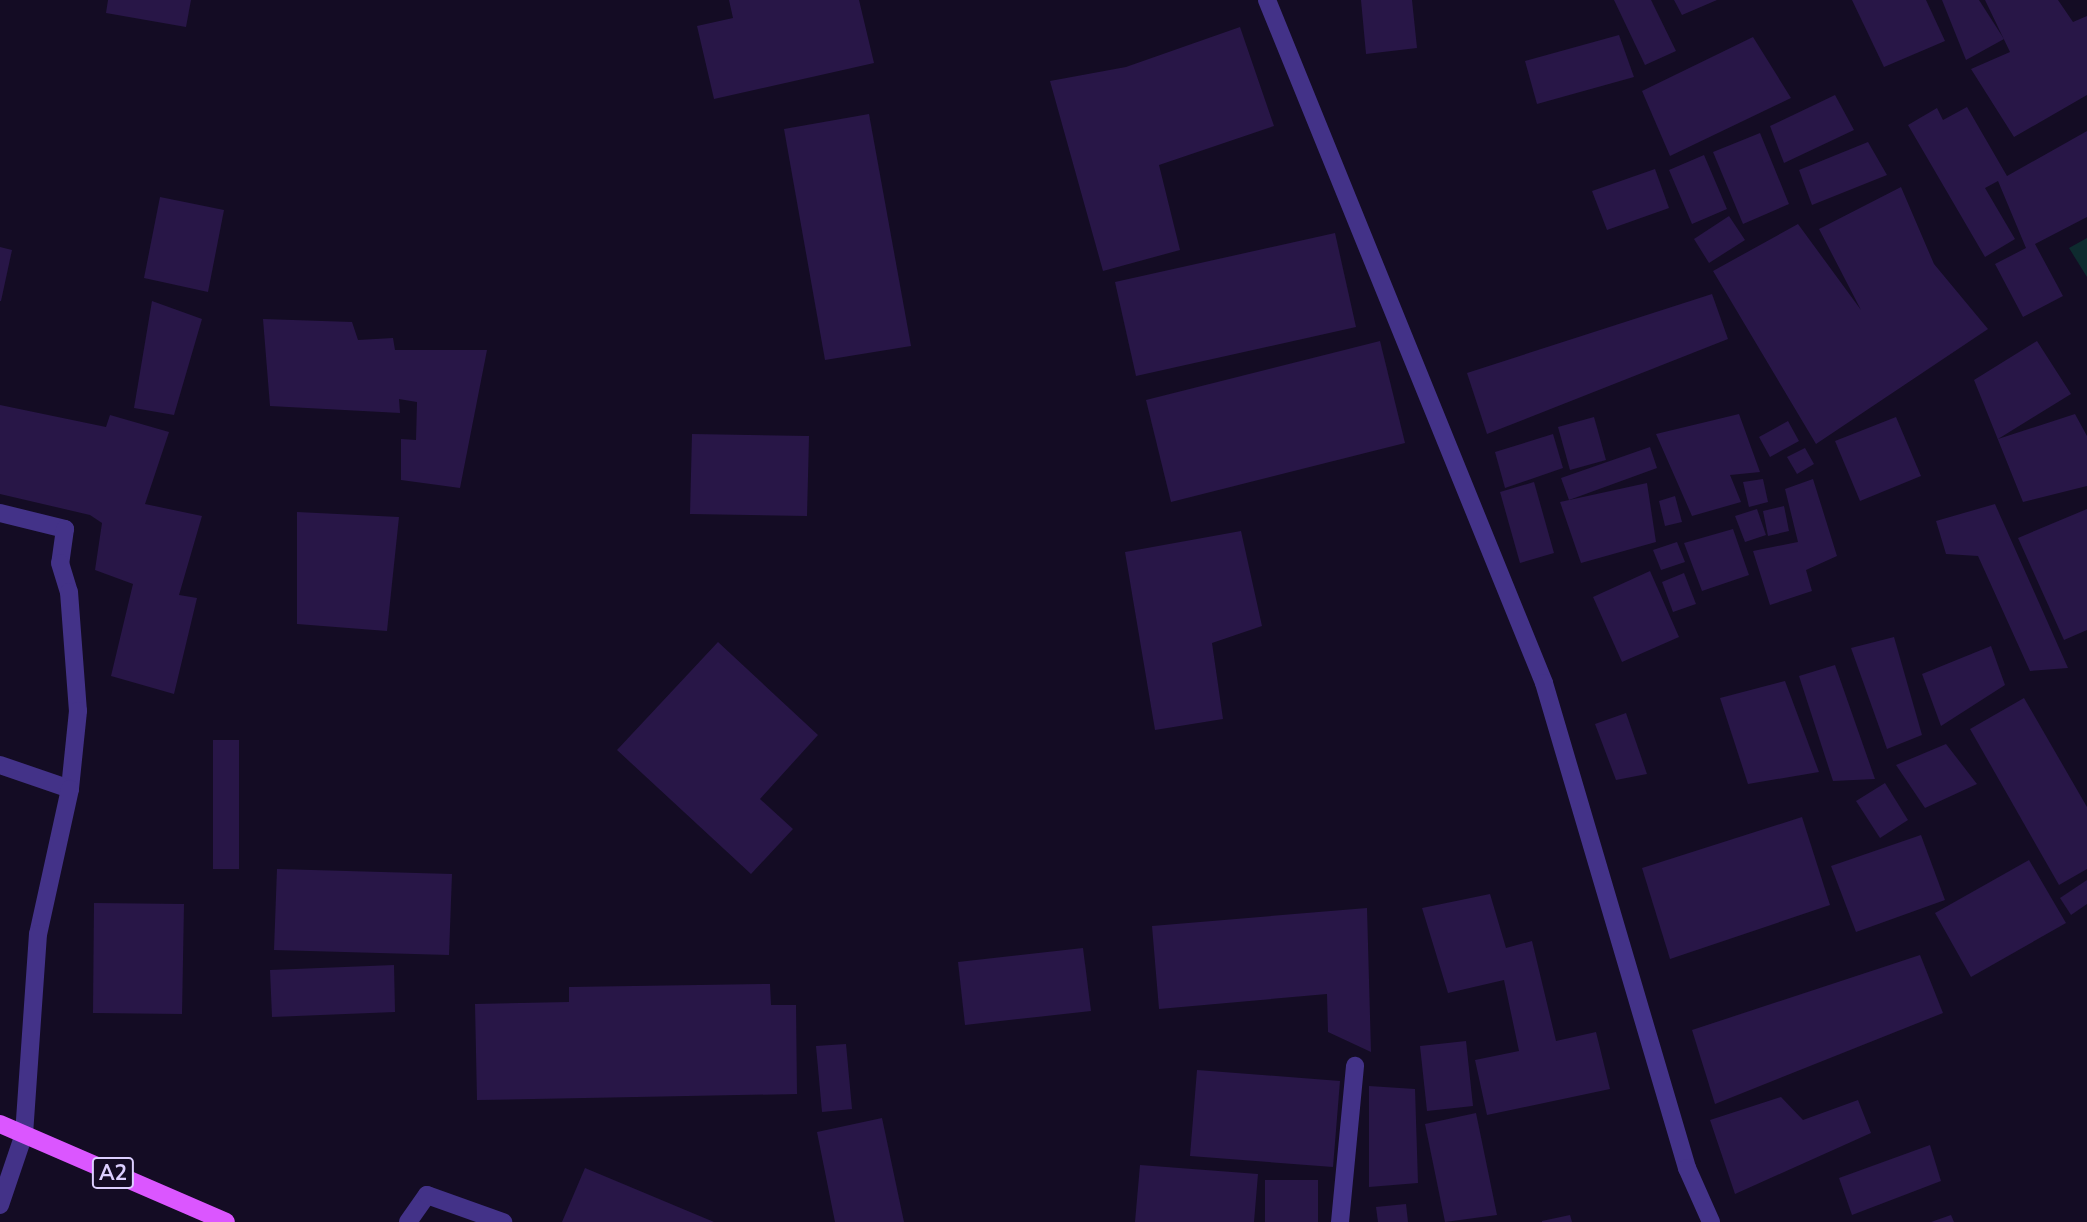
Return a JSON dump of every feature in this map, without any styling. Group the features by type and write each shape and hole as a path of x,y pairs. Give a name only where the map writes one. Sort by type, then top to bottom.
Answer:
{"main road":[{"name":"A2","path":"0,1124 226,1222"}],"street":[{"path":"1267,0 1544,683 1687,1168 1711,1222"},
{"path":"0,513 65,530 60,564 69,592 78,711 70,789 38,934 24,1134 0,1205"},
{"path":"0,765 70,789"},
{"path":"1340,1222 1355,1066"},
{"path":"408,1222 427,1195 503,1222"}],"green space":[{"path":"2087,238 2087,277 2069,248"}],"building":[{"path":"108,0 191,0 186,27 106,13"},
{"path":"729,0 859,0 874,63 714,99 697,26 733,18"},
{"path":"1361,0 1412,0 1417,48 1366,54"},
{"path":"1614,0 1651,0 1676,51 1645,65"},
{"path":"1674,0 1717,0 1682,15"},
{"path":"1852,0 1926,0 1945,41 1884,67"},
{"path":"1942,0 1979,0 2004,39 1966,60"},
{"path":"1985,0 2058,0 2073,22 2087,16 2087,95 2014,137 1971,69 2010,52"},
{"path":"1240,27 1274,126 1159,165 1180,250 1103,271 1050,81 1126,67"},
{"path":"1619,35 1634,77 1537,104 1525,61"},
{"path":"1753,37 1791,98 1670,156 1642,91"},
{"path":"1835,95 1854,130 1784,163 1770,126"},
{"path":"1967,107 2007,176 2087,131 2087,217 2035,244 2063,296 2023,317 1995,264 2026,248 1998,181 1985,188 2015,239 1985,257 1908,125 1937,108 1943,120"},
{"path":"869,114 911,346 825,360 784,129"},
{"path":"1760,133 1789,204 1743,224 1713,152"},
{"path":"1868,142 1887,175 1812,205 1799,170"},
{"path":"1704,155 1727,209 1692,224 1669,170"},
{"path":"1655,169 1669,208 1607,230 1592,191"},
{"path":"1901,187 1934,264 1988,329 1816,444 1713,271 1798,224 1861,310 1819,229"},
{"path":"160,197 224,210 208,292 144,278"},
{"path":"1729,216 1745,240 1709,263 1694,239"},
{"path":"1335,233 1356,327 1136,376 1115,282"},
{"path":"0,247 12,250 1,301 0,301"},
{"path":"1712,294 1728,339 1487,434 1467,373"},
{"path":"152,301 202,319 174,415 134,408"},
{"path":"263,319 352,322 358,340 393,338 395,350 487,350 460,488 401,480 401,439 416,440 417,402 399,399 400,413 270,406"},
{"path":"1380,341 1405,443 1171,502 1146,400"},
{"path":"2037,341 2071,394 1998,439 2075,414 2087,436 2087,486 2023,502 1974,380"},
{"path":"0,405 106,427 110,415 169,432 145,504 202,516 179,595 197,598 174,694 111,676 133,584 95,570 102,523 90,515 0,494"},
{"path":"1739,414 1760,472 1730,475 1741,502 1692,516 1656,434"},
{"path":"1594,417 1606,460 1570,470 1558,427"},
{"path":"1896,417 1921,476 1860,501 1835,441"},
{"path":"1788,421 1799,441 1770,457 1759,437"},
{"path":"692,434 809,436 807,516 690,514"},
{"path":"1553,434 1563,468 1505,488 1495,452"},
{"path":"1650,447 1657,468 1569,500 1561,478"},
{"path":"1805,448 1814,464 1797,474 1787,457"},
{"path":"1763,479 1768,502 1749,507 1743,482"},
{"path":"1813,479 1837,556 1806,570 1812,591 1770,605 1753,551 1798,542 1785,489"},
{"path":"1534,482 1554,553 1520,563 1500,492"},
{"path":"1647,483 1656,542 1581,563 1560,502"},
{"path":"1675,496 1682,522 1665,526 1659,501"},
{"path":"1995,504 2068,668 2030,671 1978,556 1946,554 1936,521"},
{"path":"1784,506 1789,531 1768,536 1763,511"},
{"path":"1757,509 1766,535 1745,542 1735,516"},
{"path":"2087,509 2087,630 2064,640 2018,538"},
{"path":"297,512 399,517 387,631 297,624"},
{"path":"1733,529 1749,575 1702,591 1684,543"},
{"path":"1241,531 1262,626 1212,643 1223,719 1155,730 1125,552"},
{"path":"1677,542 1685,562 1661,570 1653,550"},
{"path":"1650,571 1679,637 1622,662 1593,597"},
{"path":"1684,573 1696,604 1673,612 1662,582"},
{"path":"1894,637 1922,735 1887,749 1851,648"},
{"path":"718,642 818,735 760,799 793,829 751,874 617,750"},
{"path":"1991,646 2005,685 1941,726 1922,674"},
{"path":"1835,665 1875,779 1833,781 1799,676"},
{"path":"1785,681 1819,772 1748,784 1720,698"},
{"path":"2024,698 2087,807 2087,869 2059,885 1970,729"},
{"path":"1626,713 1647,774 1616,780 1595,724"},
{"path":"213,740 239,740 239,869 213,869"},
{"path":"1946,744 1977,784 1925,808 1896,765"},
{"path":"1885,783 1908,820 1880,838 1856,801"},
{"path":"1802,817 1830,905 1670,959 1642,868"},
{"path":"1921,835 1945,900 1856,932 1831,866"},
{"path":"2029,860 2066,923 1971,977 1935,913"},
{"path":"277,869 452,874 449,955 274,950"},
{"path":"2087,880 2087,904 2071,915 2060,898"},
{"path":"1490,894 1506,948 1532,941 1556,1041 1596,1032 1610,1089 1487,1115 1475,1060 1519,1051 1504,980 1448,993 1422,908"},
{"path":"94,903 184,904 182,1014 93,1013"},
{"path":"1367,908 1371,1052 1328,1032 1327,994 1159,1009 1152,926"},
{"path":"1083,948 1091,1011 965,1025 958,962"},
{"path":"1920,955 1943,1013 1715,1104 1692,1030"},
{"path":"394,965 395,1012 272,1017 270,970"},
{"path":"770,984 771,1005 796,1005 797,1094 477,1100 475,1004 569,1002 569,987"},
{"path":"1466,1041 1473,1106 1427,1111 1420,1046"},
{"path":"846,1044 852,1109 822,1112 816,1046"},
{"path":"1197,1070 1340,1081 1333,1167 1190,1156"},
{"path":"1369,1086 1415,1089 1418,1183 1369,1187"},
{"path":"1781,1097 1803,1120 1858,1100 1871,1133 1735,1194 1710,1120"},
{"path":"1476,1113 1497,1215 1445,1222 1425,1124"},
{"path":"882,1118 904,1222 835,1222 817,1132"},
{"path":"1930,1145 1941,1181 1852,1215 1839,1178"},
{"path":"1140,1165 1258,1174 1254,1222 1135,1222"},
{"path":"585,1168 714,1222 562,1222"},
{"path":"1265,1180 1318,1180 1318,1222 1265,1222"},
{"path":"1406,1204 1408,1222 1378,1222 1376,1207"},
{"path":"1570,1215 1572,1222 1542,1222 1542,1221"},
{"path":"1951,1215 1954,1222 1931,1222"}]}
